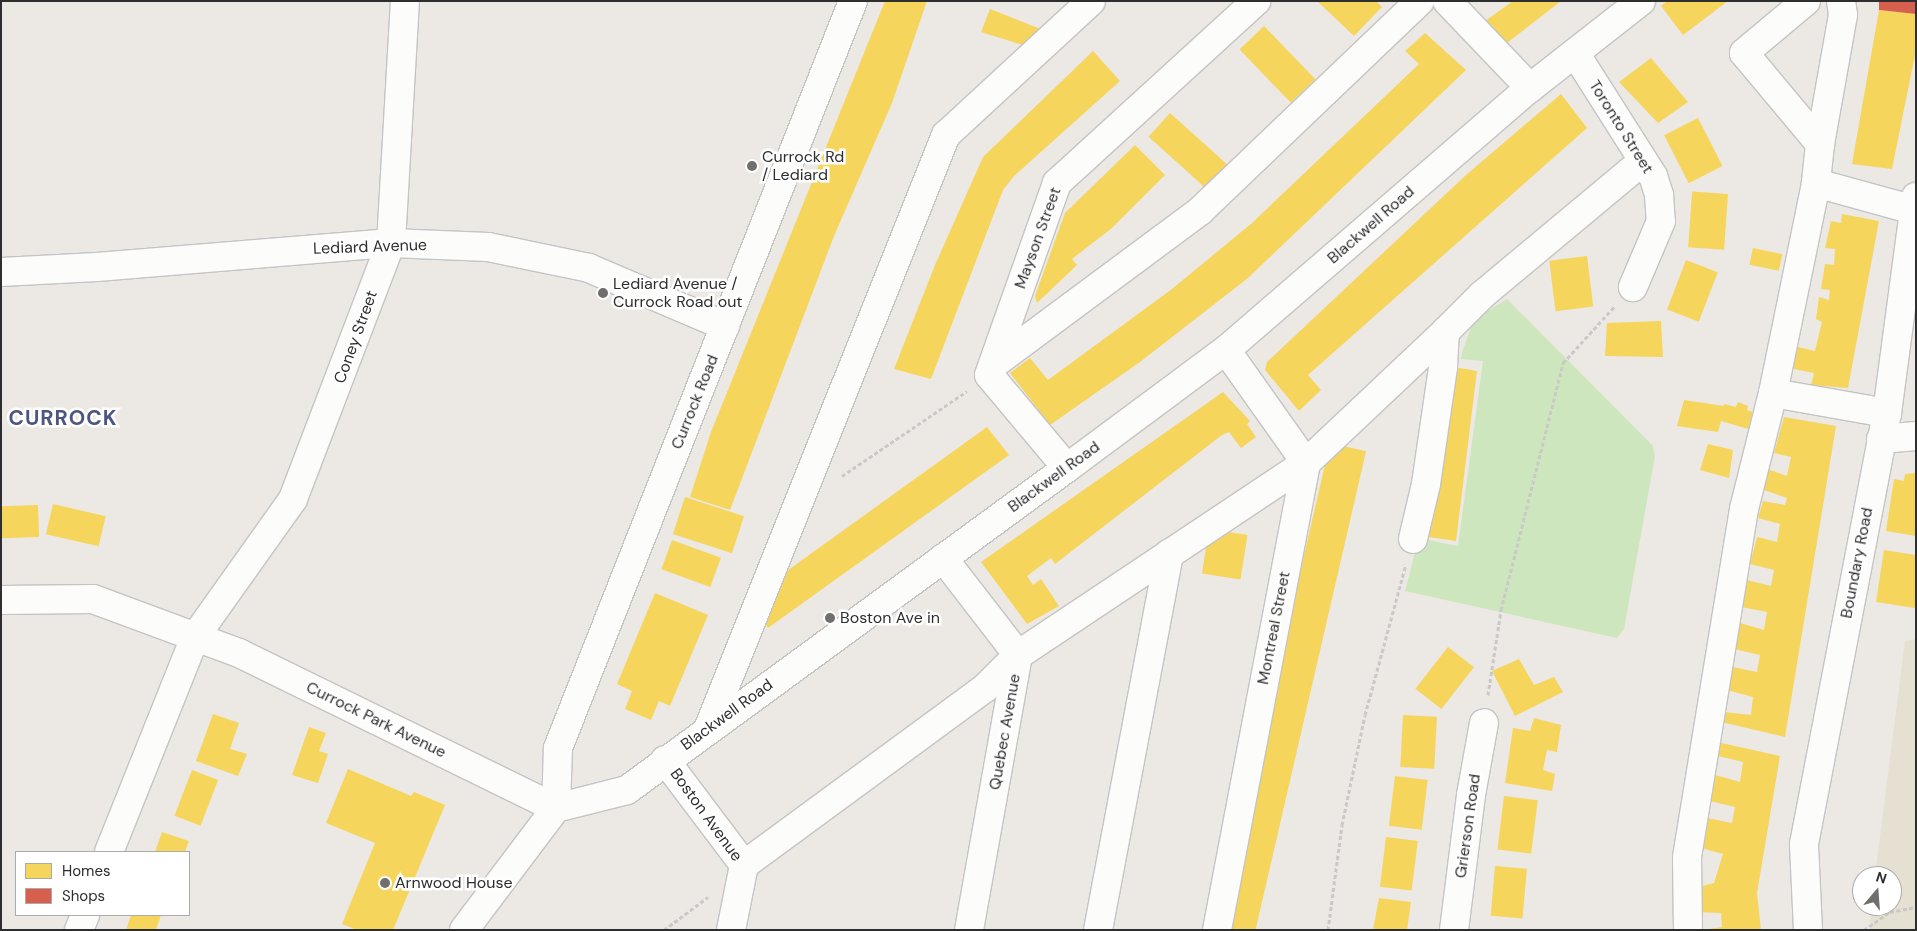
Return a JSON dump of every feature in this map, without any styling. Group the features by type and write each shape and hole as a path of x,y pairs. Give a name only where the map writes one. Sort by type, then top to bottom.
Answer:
{"street":[{"name":"Coney Street","path":"195,637 293,499 391,243 406,1"},
{"name":"Currock Road","path":"556,808 558,748 853,1"},
{"path":"708,729 946,135 1092,1"},
{"path":"1067,468 992,369 1200,211 1420,1"},
{"path":"1447,1 1530,88"},
{"name":"Blackwell Road","path":"556,808 627,790 665,760 1226,350 1530,88 1640,1"},
{"path":"1806,1 1744,53 1820,144"},
{"path":"1688,930 1687,856 1744,509 1772,393 1816,183 1820,144 1843,16 1841,1"},
{"name":"Mayson Street","path":"992,369 1057,183 1255,2"},
{"name":"Toronto Street","path":"1575,53 1652,176 1659,195 1662,221 1634,288"},
{"path":"743,869 985,688 1018,655 1306,464 1482,295 1643,161"},
{"path":"1816,183 1915,203"},
{"name":"Boundary Road","path":"1808,930 1804,844 1887,413 1915,203"},
{"name":"Lediard Avenue","path":"1,272 97,267 391,243 488,247 589,268 725,326"},
{"path":"1413,539 1429,464 1444,367 1445,332"},
{"path":"1226,350 1306,464"},
{"path":"1772,393 1887,413"},
{"path":"1881,439 1916,436"},
{"name":"Montreal Street","path":"1217,930 1306,464"},
{"path":"1098,930 1169,554"},
{"name":"Quebec Avenue","path":"943,558 1018,655 969,930"},
{"name":"Currock Park Avenue","path":"1,600 93,599 239,653 556,808"},
{"path":"110,851 195,637"},
{"name":"Grierson Road","path":"1454,930 1471,795 1484,723"},
{"name":"Boston Avenue","path":"665,760 743,869 731,930"},
{"path":"464,930 556,808"},
{"path":"79,930 85,916"}],"path":[{"path":"1484,723 1501,610 1563,363 1581,340 1634,288"},
{"path":"838,478 992,369"},
{"path":"1328,930 1342,824 1365,715 1413,539"},
{"path":"664,930 743,869"},
{"path":"1864,930 1890,912 1916,907"}],"shaded area":[{"path":"1916,639 1916,930 1870,930 1871,916 1902,916 1902,866 1876,866 1905,641"}],"green space":[{"path":"1507,299 1653,446 1655,456 1624,629 1617,638 1405,591 1418,541 1423,539 1458,546 1483,361 1461,359 1462,352 1471,328 1483,314"}],"building: Homes":[{"path":"885,1 927,1 892,103 834,236 730,510 690,497 711,432"},
{"path":"1317,1 1376,1 1382,7 1354,36"},
{"path":"1513,1 1561,1 1507,43 1485,21"},
{"path":"1667,1 1728,1 1683,35 1661,6"},
{"path":"990,9 1043,30 1026,46 981,32"},
{"path":"1879,10 1916,14 1916,50 1892,169 1852,164"},
{"path":"1264,26 1315,79 1291,103 1240,50"},
{"path":"1425,33 1466,70 1248,278 1140,362 1050,425 1010,373 1030,358 1048,380 1172,289 1252,223 1419,64 1405,51"},
{"path":"1093,51 1120,81 1014,176 1003,190 931,379 894,369 935,265 983,157"},
{"path":"1651,58 1688,102 1658,123 1619,82"},
{"path":"1561,94 1587,128 1308,375 1321,390 1299,411 1265,370 1267,362 1466,175"},
{"path":"1170,113 1229,167 1208,190 1149,137"},
{"path":"1698,118 1723,166 1689,183 1664,135"},
{"path":"1135,145 1165,175 1112,228 1072,259 1077,265 1037,303 1035,296 1065,213"},
{"path":"1692,191 1728,194 1724,250 1688,247"},
{"path":"1842,214 1879,221 1848,388 1811,385 1814,373 1789,368 1794,346 1815,351 1822,322 1816,319 1819,297 1829,300 1830,290 1821,289 1825,264 1834,265 1835,249 1825,248 1831,221 1841,223"},
{"path":"1753,248 1782,254 1779,271 1749,265"},
{"path":"1587,256 1593,307 1555,311 1549,261"},
{"path":"1686,260 1718,272 1699,322 1667,309"},
{"path":"1661,321 1663,357 1605,356 1607,323"},
{"path":"1454,367 1477,371 1456,541 1428,537"},
{"path":"1223,392 1250,421 1247,424 1256,437 1241,448 1229,432 1222,435 1055,564 1051,558 1027,576 1033,585 1041,579 1059,606 1027,624 981,562"},
{"path":"1684,400 1736,407 1738,402 1748,406 1747,410 1759,414 1755,431 1721,421 1718,432 1677,426"},
{"path":"1784,417 1836,426 1785,737 1721,722 1724,712 1751,715 1753,697 1727,690 1732,667 1757,672 1760,655 1734,649 1740,623 1764,630 1767,612 1741,607 1747,580 1771,586 1774,570 1750,564 1757,537 1777,542 1780,524 1758,518 1763,501 1785,505 1787,498 1761,489 1767,469 1787,476 1791,457 1774,453"},
{"path":"987,427 1009,455 768,628 762,618 766,586"},
{"path":"1330,443 1366,451 1256,930 1235,930 1218,926"},
{"path":"1708,444 1733,450 1729,478 1700,470"},
{"path":"1916,473 1916,536 1886,531 1894,479 1904,481 1905,474"},
{"path":"685,497 744,516 732,553 673,534"},
{"path":"53,504 106,516 99,546 46,534"},
{"path":"38,505 39,537 2,538 1,506"},
{"path":"1209,529 1248,535 1240,580 1202,573"},
{"path":"672,540 721,558 710,587 661,569"},
{"path":"1884,550 1916,555 1915,608 1876,602"},
{"path":"655,593 708,615 670,706 659,701 651,720 625,709 632,691 617,684"},
{"path":"1448,647 1474,667 1441,709 1415,689"},
{"path":"1519,659 1534,685 1554,677 1563,692 1515,716 1492,671"},
{"path":"213,714 239,723 230,749 247,754 238,776 196,761"},
{"path":"1403,715 1437,717 1434,769 1400,767"},
{"path":"1534,718 1561,725 1557,752 1547,750 1543,770 1555,774 1552,791 1505,783 1513,728 1530,731"},
{"path":"309,727 326,733 319,751 328,754 318,783 292,775"},
{"path":"1717,742 1780,756 1757,893 1761,930 1702,930 1722,927 1721,913 1693,912 1695,888 1714,883 1723,854 1701,848 1701,829 1707,818 1732,823 1735,807 1706,800 1712,774 1740,782 1743,762 1714,755"},
{"name":"Arnwood House","path":"348,769 411,796 414,792 445,805 393,930 357,930 342,924 375,843 326,823"},
{"path":"192,770 218,780 201,826 174,816"},
{"path":"1395,776 1428,780 1422,830 1389,826"},
{"path":"1504,796 1538,800 1531,854 1497,850"},
{"path":"162,832 189,841 185,851 155,851"},
{"path":"1386,837 1418,841 1412,891 1380,887"},
{"path":"1495,866 1527,869 1523,919 1491,916"},
{"path":"1379,898 1411,902 1407,930 1373,930"},
{"path":"131,916 161,916 156,930 126,930"}],"building: Shops":[{"path":"1879,1 1916,1 1916,14 1879,10"}],"place":[{"name":"Currock Rd / Lediard","path":"752,166"},
{"name":"Lediard Avenue / Currock Road out","path":"603,293"},
{"name":"Boston Ave in","path":"830,618"},
{"name":"Arnwood House","path":"385,883"}],"district":[{"name":"CURROCK","path":"63,418"}]}
